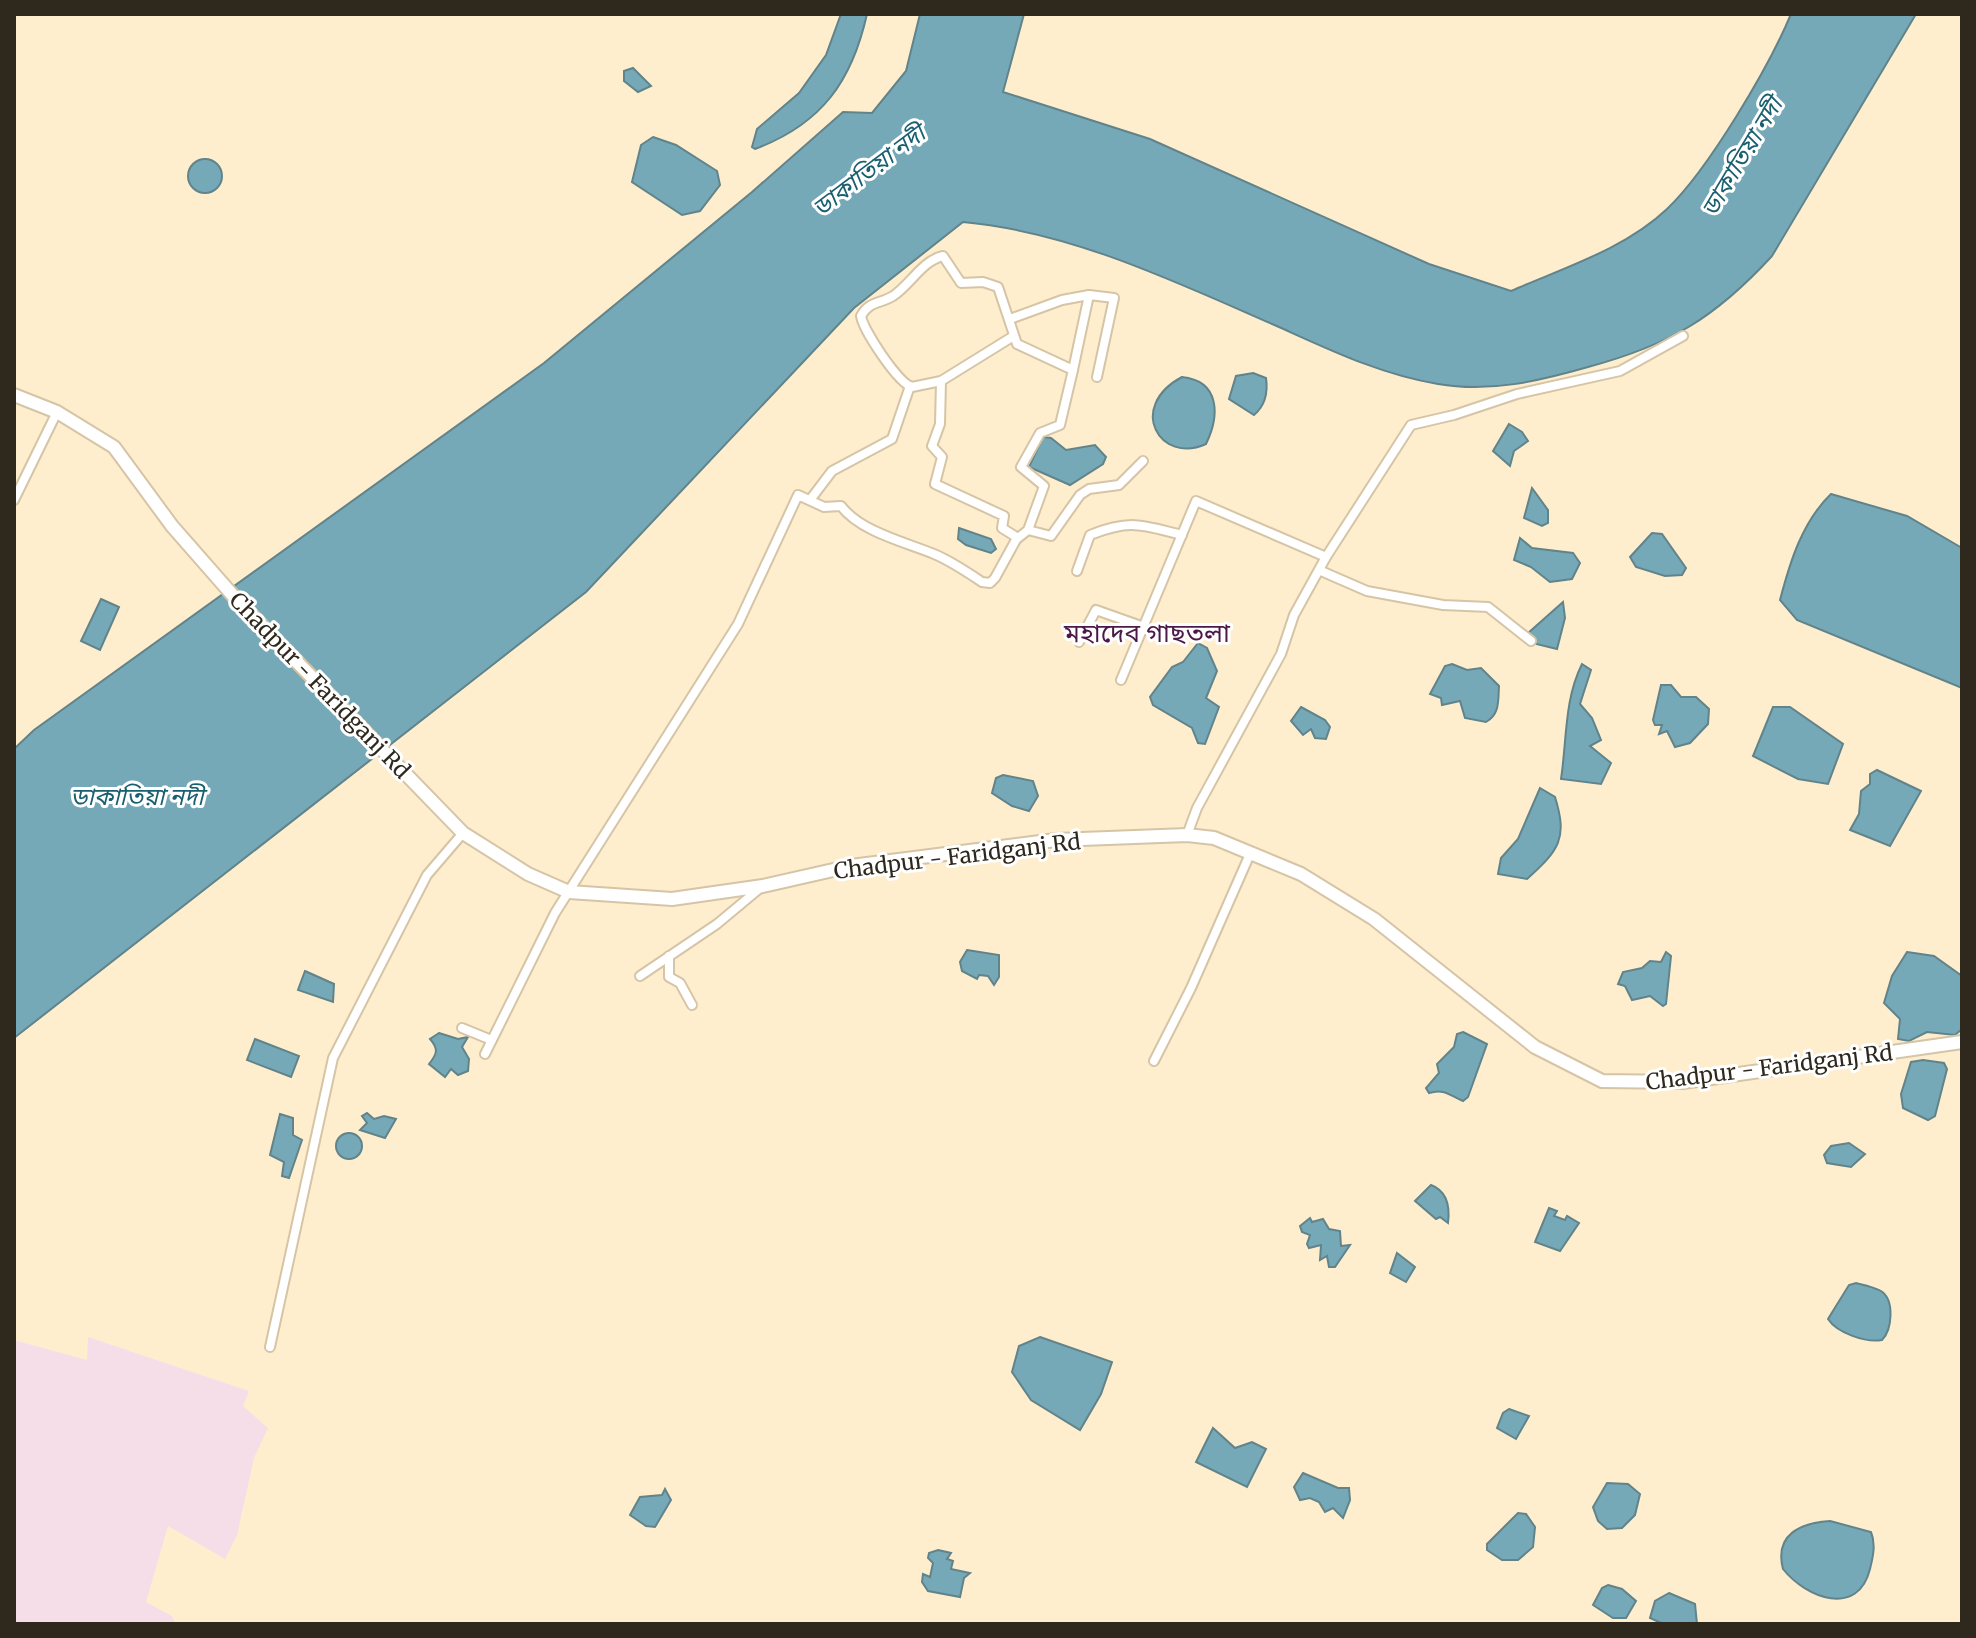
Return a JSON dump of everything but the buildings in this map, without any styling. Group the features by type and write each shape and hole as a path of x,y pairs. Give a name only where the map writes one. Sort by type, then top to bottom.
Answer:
{"main road":[{"path":"14,395 57,412"},
{"name":"Chadpur - Faridganj Rd","path":"57,412 114,447 172,526 236,599 463,833 528,874 569,892 672,899 763,886 851,866 1056,840 1187,835 1214,838 1301,874 1374,919 1535,1047 1602,1081 1683,1082 1962,1042"}],"street":[{"path":"1012,337 941,381 910,386 897,378 865,329 861,316 869,305 894,295 938,257 948,260 961,283 983,282 998,287 1010,319 1012,337 1025,349 1073,370"},
{"path":"485,1054 489,1039 569,892 738,624 795,499 801,494 824,507 841,506 851,517 872,529 942,558 982,582 990,583 1017,538 1028,530 1044,486 1021,467 1040,433 1060,425 1089,295"},
{"path":"1010,319 1062,300 1089,295 1114,298 1097,377"},
{"path":"1187,835 1197,808 1281,654 1294,615 1326,557 1411,425 1454,415 1517,394 1620,371 1683,336"},
{"path":"941,381 940,424 932,446 942,457 935,484 1004,516 1002,528 1017,538"},
{"path":"810,500 832,471 892,439 910,386"},
{"path":"14,500 57,412"},
{"path":"1028,530 1051,536 1080,495 1089,489 1119,485 1143,461"},
{"path":"1121,680 1141,626 1196,501 1326,557"},
{"path":"1077,571 1090,535 1115,525 1130,527 1146,524 1182,535"},
{"path":"1321,571 1367,591 1443,605 1488,607 1531,641"},
{"path":"1079,642 1096,610 1141,626"},
{"path":"270,1347 333,1058 427,875 463,833"},
{"path":"1154,1061 1191,988 1250,854"},
{"path":"640,976 717,924 763,886"},
{"path":"669,956 669,977 680,983 692,1005"},
{"path":"462,1028 489,1039"}],"shaded area":[{"path":"88,1337 249,1391 243,1406 268,1428 254,1458 237,1535 225,1559 168,1526 146,1602 172,1616 176,1624 14,1624 14,1340 87,1360"}],"water":[{"path":"841,14 867,14 853,60 843,80 816,113 799,127 755,149 752,147 757,129 799,93 826,55"},
{"name":"ডাকাতিয়া নদী","path":"920,14 1024,14 1003,92 1150,139 1429,264 1511,291 1613,246 1667,209 1701,170 1736,117 1791,14 1916,14 1772,256 1751,278 1710,313 1667,339 1617,358 1533,381 1476,387 1438,384 1397,375 1337,353 1202,293 1085,248 1045,236 963,222 854,308 586,592 14,1038 14,749 34,730 544,363 752,192 843,112 872,113 906,71"},
{"path":"633,68 651,86 638,92 624,81 624,71"},
{"path":"653,137 676,145 717,171 720,185 700,211 682,215 632,182 641,145"},
{"path":"205,159 217,164 222,176 217,188 205,193 193,188 188,176 193,164"},
{"path":"1253,373 1266,378 1267,383 1264,403 1254,415 1229,399 1236,376"},
{"path":"1182,377 1204,385 1214,401 1215,411 1206,444 1189,448 1175,447 1163,440 1156,430 1153,417 1156,403 1165,389"},
{"path":"1509,424 1522,432 1528,441 1514,451 1510,466 1493,451"},
{"path":"1043,437 1051,438 1066,450 1095,445 1106,457 1103,464 1070,485 1029,467"},
{"path":"1532,488 1548,510 1548,523 1542,526 1524,518"},
{"path":"1831,494 1907,516 1962,548 1962,688 1797,620 1780,600 1805,530"},
{"path":"959,528 991,539 996,549 991,553 966,545 958,539"},
{"path":"1652,533 1662,534 1686,568 1682,575 1665,576 1636,567 1630,557"},
{"path":"1520,538 1532,548 1573,553 1580,563 1572,579 1550,582 1531,567 1514,560"},
{"path":"101,599 119,607 100,650 81,641"},
{"path":"1563,602 1565,618 1557,649 1532,643 1527,634"},
{"path":"1198,643 1207,648 1217,671 1206,698 1219,707 1205,744 1198,743 1192,728 1153,705 1150,697 1172,667 1183,662"},
{"path":"1452,664 1467,670 1481,668 1499,686 1496,711 1491,719 1486,722 1465,718 1460,701 1442,705 1441,698 1430,694 1445,666"},
{"path":"1582,664 1591,670 1580,704 1592,718 1601,740 1590,746 1611,763 1601,784 1561,779 1569,706"},
{"path":"1661,685 1671,685 1681,697 1696,697 1709,709 1708,724 1690,743 1675,747 1667,731 1659,734 1662,725 1655,725 1653,720"},
{"path":"1301,707 1325,720 1330,727 1326,739 1315,738 1311,729 1303,735 1291,721"},
{"path":"1773,707 1790,707 1843,744 1828,784 1798,779 1753,756"},
{"path":"1877,770 1921,791 1890,846 1850,830 1859,814 1861,791 1870,784 1870,774"},
{"path":"1003,775 1033,781 1038,796 1029,811 1012,806 992,793 996,778"},
{"path":"1540,788 1555,797 1561,823 1558,843 1547,860 1527,879 1498,874 1501,858 1518,839"},
{"path":"967,950 999,955 999,977 994,985 988,976 979,975 977,979 962,971 960,962"},
{"path":"1666,952 1671,956 1666,1004 1663,1006 1650,996 1632,1000 1625,986 1618,984 1623,972 1642,968 1650,961 1661,962"},
{"path":"1907,952 1934,956 1962,976 1962,1029 1955,1035 1927,1032 1909,1041 1898,1039 1900,1019 1884,1003 1892,976"},
{"path":"305,971 334,984 333,1002 298,990"},
{"path":"1463,1032 1487,1044 1468,1097 1463,1101 1443,1092 1429,1093 1426,1088 1439,1073 1437,1064 1454,1047 1457,1034"},
{"path":"439,1033 458,1039 468,1037 462,1047 469,1059 468,1071 458,1075 451,1069 445,1077 429,1064 436,1052 430,1039"},
{"path":"255,1039 299,1056 291,1077 247,1060"},
{"path":"1911,1062 1944,1063 1947,1069 1935,1116 1928,1120 1903,1108 1901,1094"},
{"path":"367,1113 374,1119 384,1116 396,1119 385,1138 360,1130 367,1123 362,1116"},
{"path":"280,1114 293,1118 293,1135 302,1140 289,1178 282,1176 284,1162 270,1155"},
{"path":"349,1133 358,1137 362,1146 358,1155 349,1159 340,1155 336,1146 340,1137"},
{"path":"1849,1143 1865,1154 1851,1167 1827,1163 1824,1155 1831,1146"},
{"path":"1431,1185 1441,1191 1446,1200 1448,1223 1440,1217 1436,1219 1415,1201"},
{"path":"1549,1208 1557,1211 1554,1216 1565,1220 1567,1216 1579,1223 1560,1251 1535,1242"},
{"path":"1310,1218 1312,1222 1323,1219 1329,1229 1340,1231 1341,1246 1350,1245 1335,1267 1329,1267 1327,1256 1320,1260 1321,1245 1309,1248 1310,1235 1302,1232 1300,1226"},
{"path":"1397,1253 1415,1267 1406,1282 1390,1273"},
{"path":"1856,1283 1881,1291 1888,1301 1890,1322 1882,1340 1852,1336 1828,1319 1849,1285"},
{"path":"1040,1337 1112,1362 1101,1394 1080,1430 1031,1400 1012,1372 1019,1346"},
{"path":"1509,1409 1529,1416 1516,1439 1497,1428 1503,1413"},
{"path":"1213,1428 1235,1448 1252,1442 1266,1449 1247,1487 1196,1462"},
{"path":"1303,1473 1338,1488 1349,1488 1350,1500 1343,1518 1333,1508 1325,1512 1319,1502 1310,1498 1300,1500 1294,1487"},
{"path":"1607,1483 1628,1484 1640,1494 1635,1515 1622,1528 1607,1529 1598,1521 1593,1507"},
{"path":"665,1489 671,1500 655,1527 646,1526 630,1515 640,1497 662,1495"},
{"path":"1518,1513 1526,1514 1535,1527 1533,1547 1518,1560 1502,1560 1487,1550 1487,1544"},
{"path":"1830,1521 1871,1532 1873,1541 1874,1550 1864,1584 1855,1594 1843,1598 1817,1595 1783,1569 1782,1547 1786,1539 1809,1524"},
{"path":"938,1550 951,1553 947,1559 953,1561 951,1569 970,1573 964,1578 960,1597 928,1591 922,1582 923,1574 930,1577 933,1563 928,1558 929,1553"},
{"path":"1608,1585 1622,1589 1636,1601 1626,1618 1613,1618 1593,1605 1602,1588"},
{"path":"1669,1593 1695,1604 1697,1624 1663,1624 1650,1618 1655,1601"}],"district":[{"name":"মহাদেব গাছতলা","path":"1147,633"}]}
